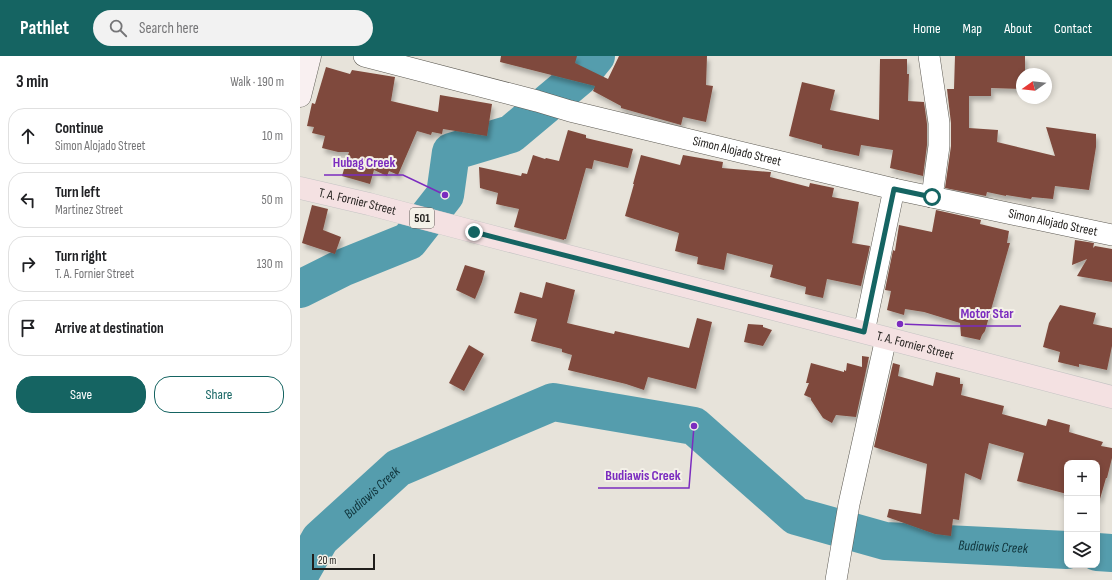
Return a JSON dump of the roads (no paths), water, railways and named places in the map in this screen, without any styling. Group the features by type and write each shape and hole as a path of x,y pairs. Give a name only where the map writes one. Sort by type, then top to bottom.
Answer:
{"main road":[{"name":"T. A. Fornier Street","path":"300,188 369,204 1112,397"}],"street":[{"path":"300,96 310,56"},
{"name":"Simon Alojado Street","path":"364,56 570,111 894,189 1112,235"},
{"path":"930,56 939,123 939,146 932,197"},
{"path":"864,332 894,189"},
{"path":"836,580 849,504 886,338"}],"waterway":[{"path":"300,289 342,268 409,241 445,195 451,152 511,134 579,77 596,56"},
{"name":"Budiawis Creek","path":"300,574 320,539 398,468 553,402 694,426 796,516 885,541 1064,550"},
{"name":"Budiawis Creek","path":"1100,552 1112,553"}],"place":[{"name":"Hubag Creek","path":"445,195"},
{"name":"Motor Star","path":"900,324"},
{"name":"Budiawis Creek","path":"694,426"}]}
